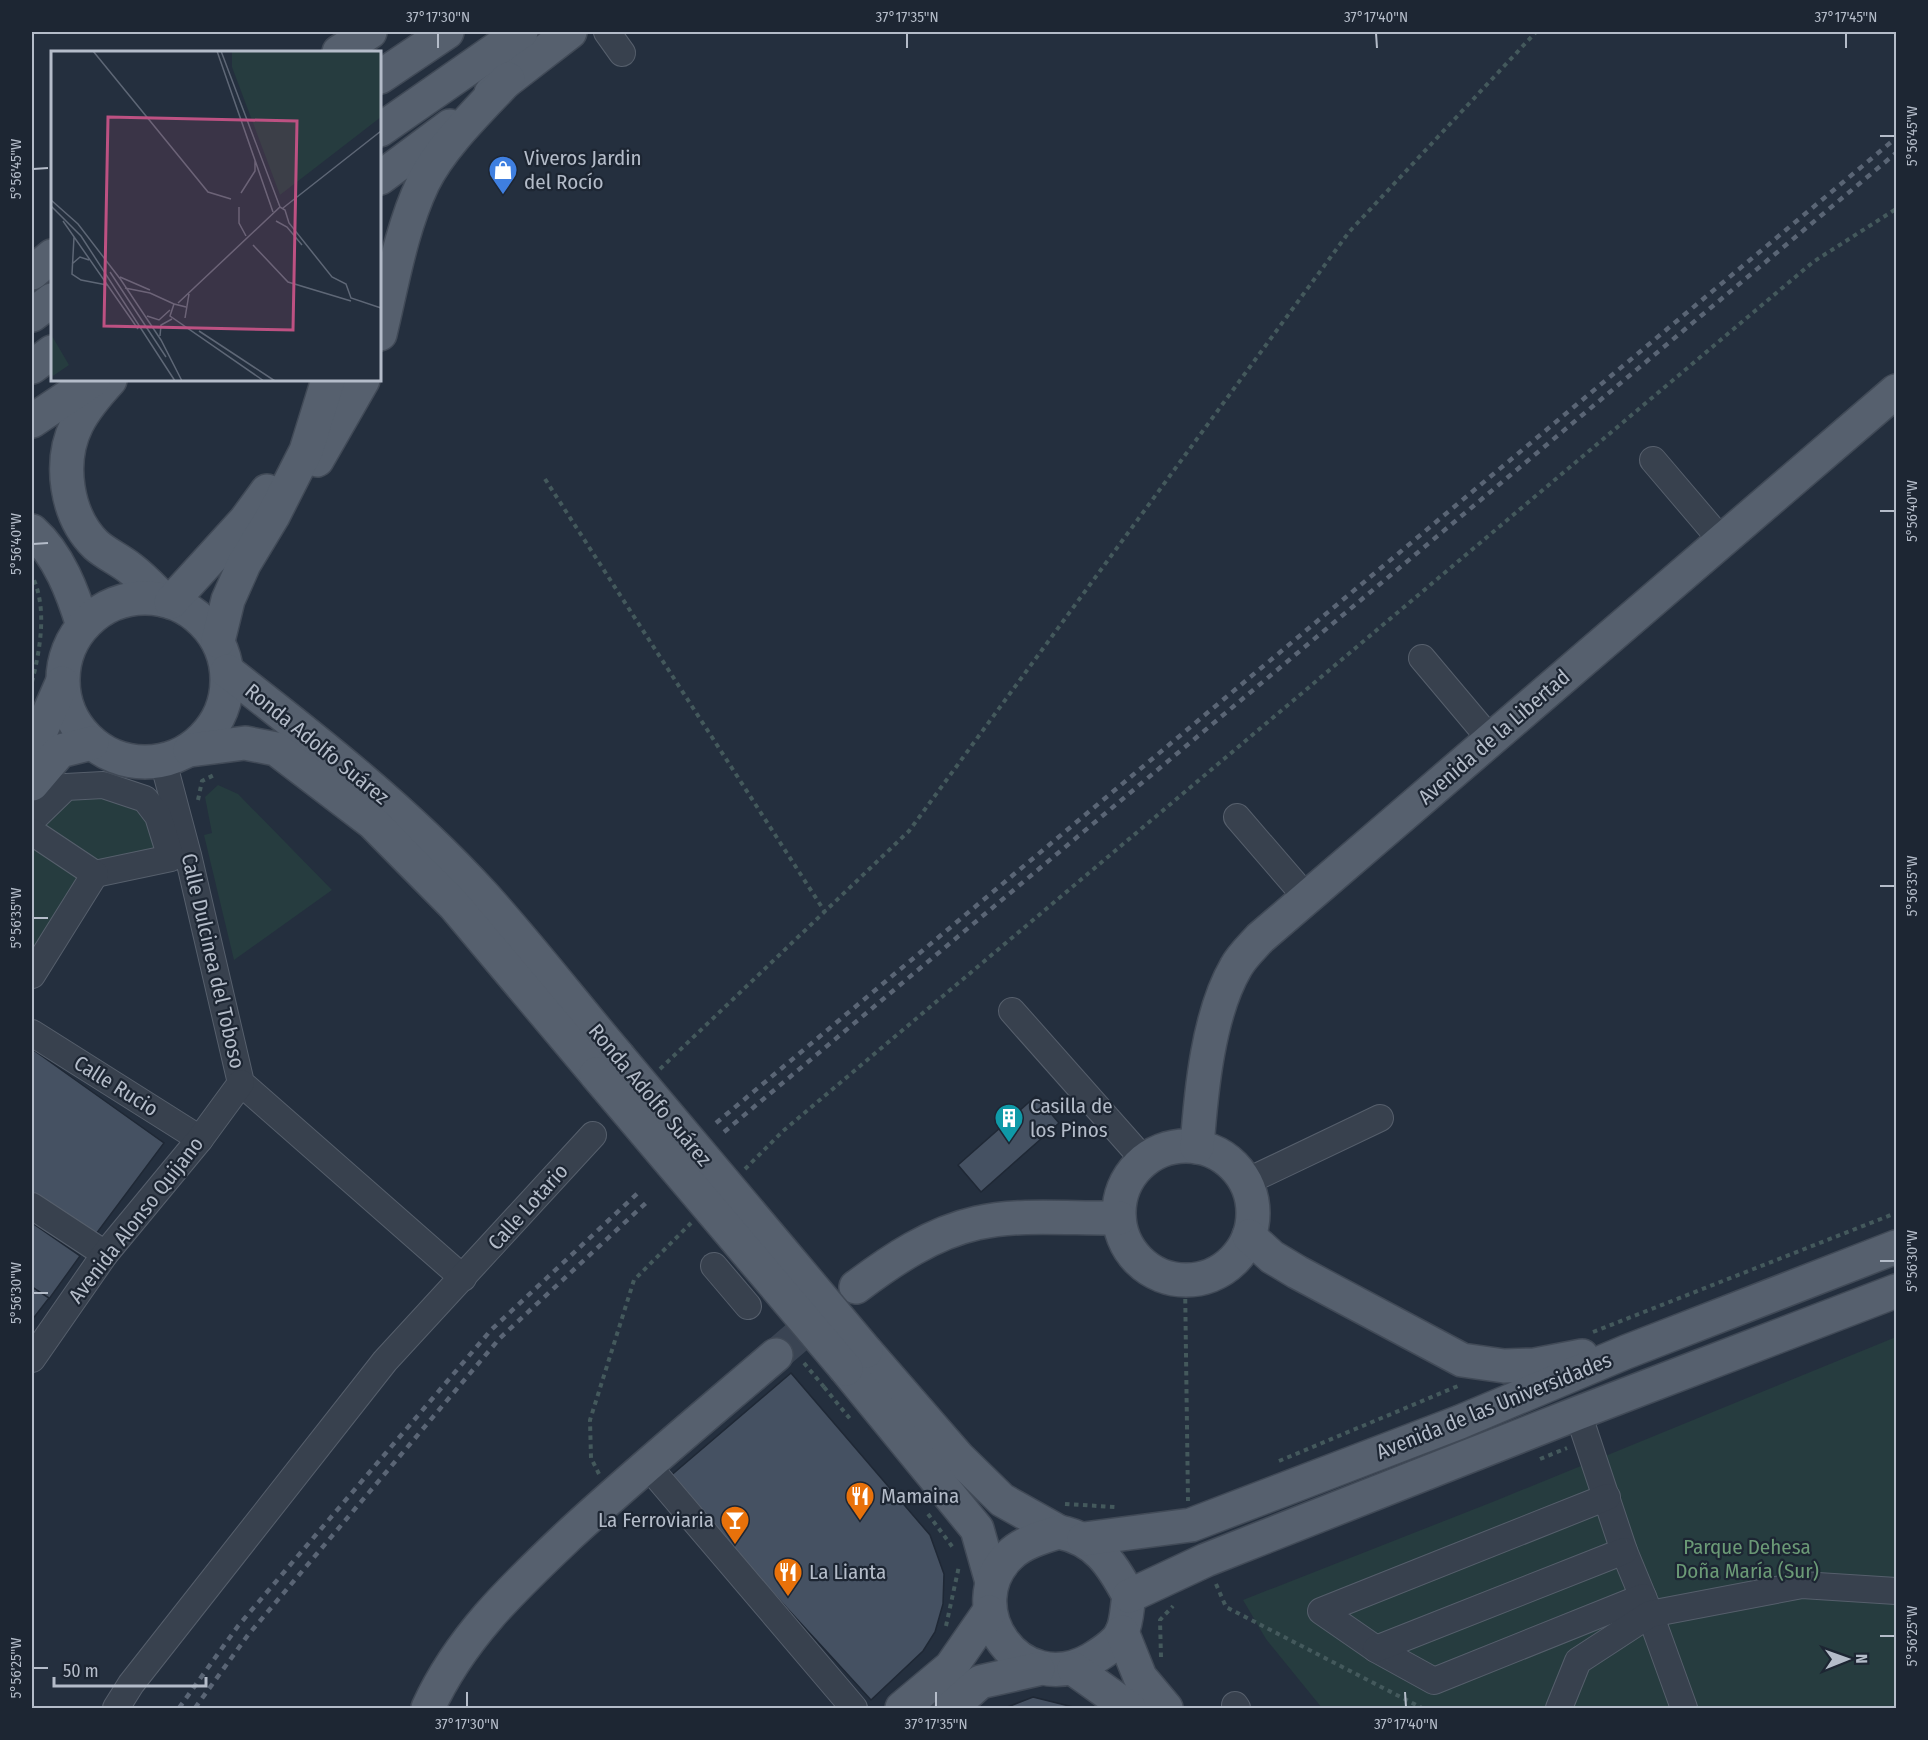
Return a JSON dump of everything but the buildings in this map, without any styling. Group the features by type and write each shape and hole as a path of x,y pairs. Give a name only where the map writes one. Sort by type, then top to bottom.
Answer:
{"main road":[{"path":"341,51 370,32"},
{"path":"381,52 384,32"},
{"path":"381,76 447,32"},
{"path":"381,129 522,32"},
{"path":"381,177 570,32"},
{"path":"381,330 405,233 423,181 461,129 508,79"},
{"path":"32,273 51,257"},
{"path":"32,315 51,301"},
{"path":"32,367 51,353"},
{"path":"32,421 92,381"},
{"path":"109,381 77,425 68,450 67,480 71,501 82,529 97,546 130,569 168,601 201,620 222,656"},
{"path":"47,683 92,743 114,757 130,762 176,755 214,725 224,702 222,656 228,600 244,564 273,516 306,452 328,381"},
{"path":"273,516 315,462 360,390 363,381"},
{"name":"Avenida de la Libertad","path":"1197,1147 1208,1058 1224,995 1242,959 1260,938 1896,391"},
{"path":"168,601 245,521 283,470 319,412"},
{"path":"32,531 51,555 72,589 82,626"},
{"path":"32,742 41,731 47,683 66,656 82,626 101,611 122,601 137,598 168,601"},
{"name":"Ronda Adolfo Suárez","path":"222,656 315,740 393,806 483,895 607,1065"},
{"path":"32,784 60,751 92,743"},
{"name":"Ronda Adolfo Suárez","path":"176,755 245,743 276,749 374,823 454,905 607,1065 856,1360 977,1529 991,1597"},
{"path":"1178,1146 1197,1147 1217,1154 1234,1166 1246,1182 1252,1200 1253,1218 1249,1236 1239,1254 1224,1269 1206,1278 1185,1281 1161,1276 1140,1262 1125,1242 1119,1218 1121,1196 1130,1176 1144,1160 1160,1151 1178,1146"},
{"path":"856,1287 916,1247 977,1223 1013,1219 1119,1218"},
{"path":"1249,1236 1272,1257 1297,1272 1462,1360 1504,1366 1626,1352"},
{"name":"Avenida de las Universidades","path":"1068,1525 1191,1525 1460,1422 1626,1352 1896,1247"},
{"name":"Avenida de las Universidades","path":"1129,1596 1206,1560 1582,1427 1896,1291"},
{"path":"428,1708 467,1640 500,1601 612,1495 776,1355"},
{"name":"Ronda Adolfo Suárez","path":"856,1360 1002,1500 1068,1525"},
{"path":"902,1708 956,1659 991,1597 1009,1556 1068,1525 1115,1570 1129,1596 1122,1632 1106,1651 1074,1669 1056,1671 1038,1669 980,1682 951,1708"},
{"path":"991,1597 1004,1642 1019,1657 1038,1669"},
{"path":"1122,1632 1140,1677 1166,1708"},
{"path":"1074,1669 1129,1708"}],"street":[{"path":"608,32 622,53"},
{"path":"1653,460 1722,541"},
{"path":"1422,658 1491,740"},
{"name":"Calle Dulcinea del Toboso","path":"176,755 188,855 241,1083 463,1278"},
{"path":"32,820 66,787 103,785 145,800 158,816 171,858 95,874 32,832"},
{"path":"1237,817 1306,897"},
{"path":"32,975 95,874"},
{"path":"1012,1011 1144,1160"},
{"name":"Calle Rucio","path":"32,1033 200,1139"},
{"name":"Avenida Alonso Quijano","path":"32,1359 105,1254 200,1139 241,1083"},
{"path":"1246,1182 1380,1118"},
{"name":"Calle Lotario","path":"116,1708 131,1684 385,1361 593,1135"},
{"path":"32,1206 105,1254"},
{"path":"714,1266 748,1306"},
{"path":"1582,1427 1624,1551 1647,1605 1684,1708"},
{"path":"648,1466 854,1708"},
{"path":"1607,1497 1321,1611 1376,1649 1434,1681 1647,1605 1802,1586 1896,1591"},
{"path":"1376,1649 1624,1551"},
{"path":"1559,1708 1578,1661 1647,1605"}],"path":[{"path":"655,1074 909,831 1349,232 1536,32"},
{"path":"743,1170 801,1116 1813,262 1896,209"},
{"path":"545,479 825,912"},
{"path":"32,572 39,590 47,683"},
{"path":"1587,1334 1896,1213"},
{"path":"612,1495 604,1485 591,1458 590,1420 634,1280 696,1218"},
{"path":"1185,1281 1187,1497"},
{"path":"1277,1462 1460,1384"},
{"path":"1532,1462 1582,1427"},
{"path":"1176,1499 1194,1495"},
{"path":"921,1506 961,1557 942,1645 956,1659"},
{"path":"1068,1525 1117,1507"},
{"path":"1208,1588 1227,1581"},
{"path":"1216,1585 1226,1607 1422,1708"},
{"path":"1161,1661 1160,1620 1174,1604"}],"green space":[{"path":"218,785 238,794 332,890 234,960 204,835 212,833 205,797"},
{"path":"66,787 145,799 171,858 95,874 32,820"},
{"path":"32,847 80,878 32,954"},
{"name":"Parque Dehesa Doña María (Sur)","path":"1896,1337 1896,1708 1322,1708 1266,1639 1243,1600 1495,1501"}],"tunnel":[{"path":"776,1355 832,1307"}],"railway":[{"path":"716,1123 1896,138"},
{"path":"724,1132 1896,153"},
{"path":"179,1708 238,1626 491,1330 640,1191"},
{"path":"195,1708 248,1635 500,1338 648,1201"}],"place":[{"name":"Viveros Jardin del Rocío","path":"503,196"},
{"name":"Casilla de los Pinos","path":"1009,1144"},
{"name":"Mamaina","path":"860,1522"},
{"name":"La Ferroviaria","path":"735,1546"},
{"name":"La Lianta","path":"788,1598"}]}
